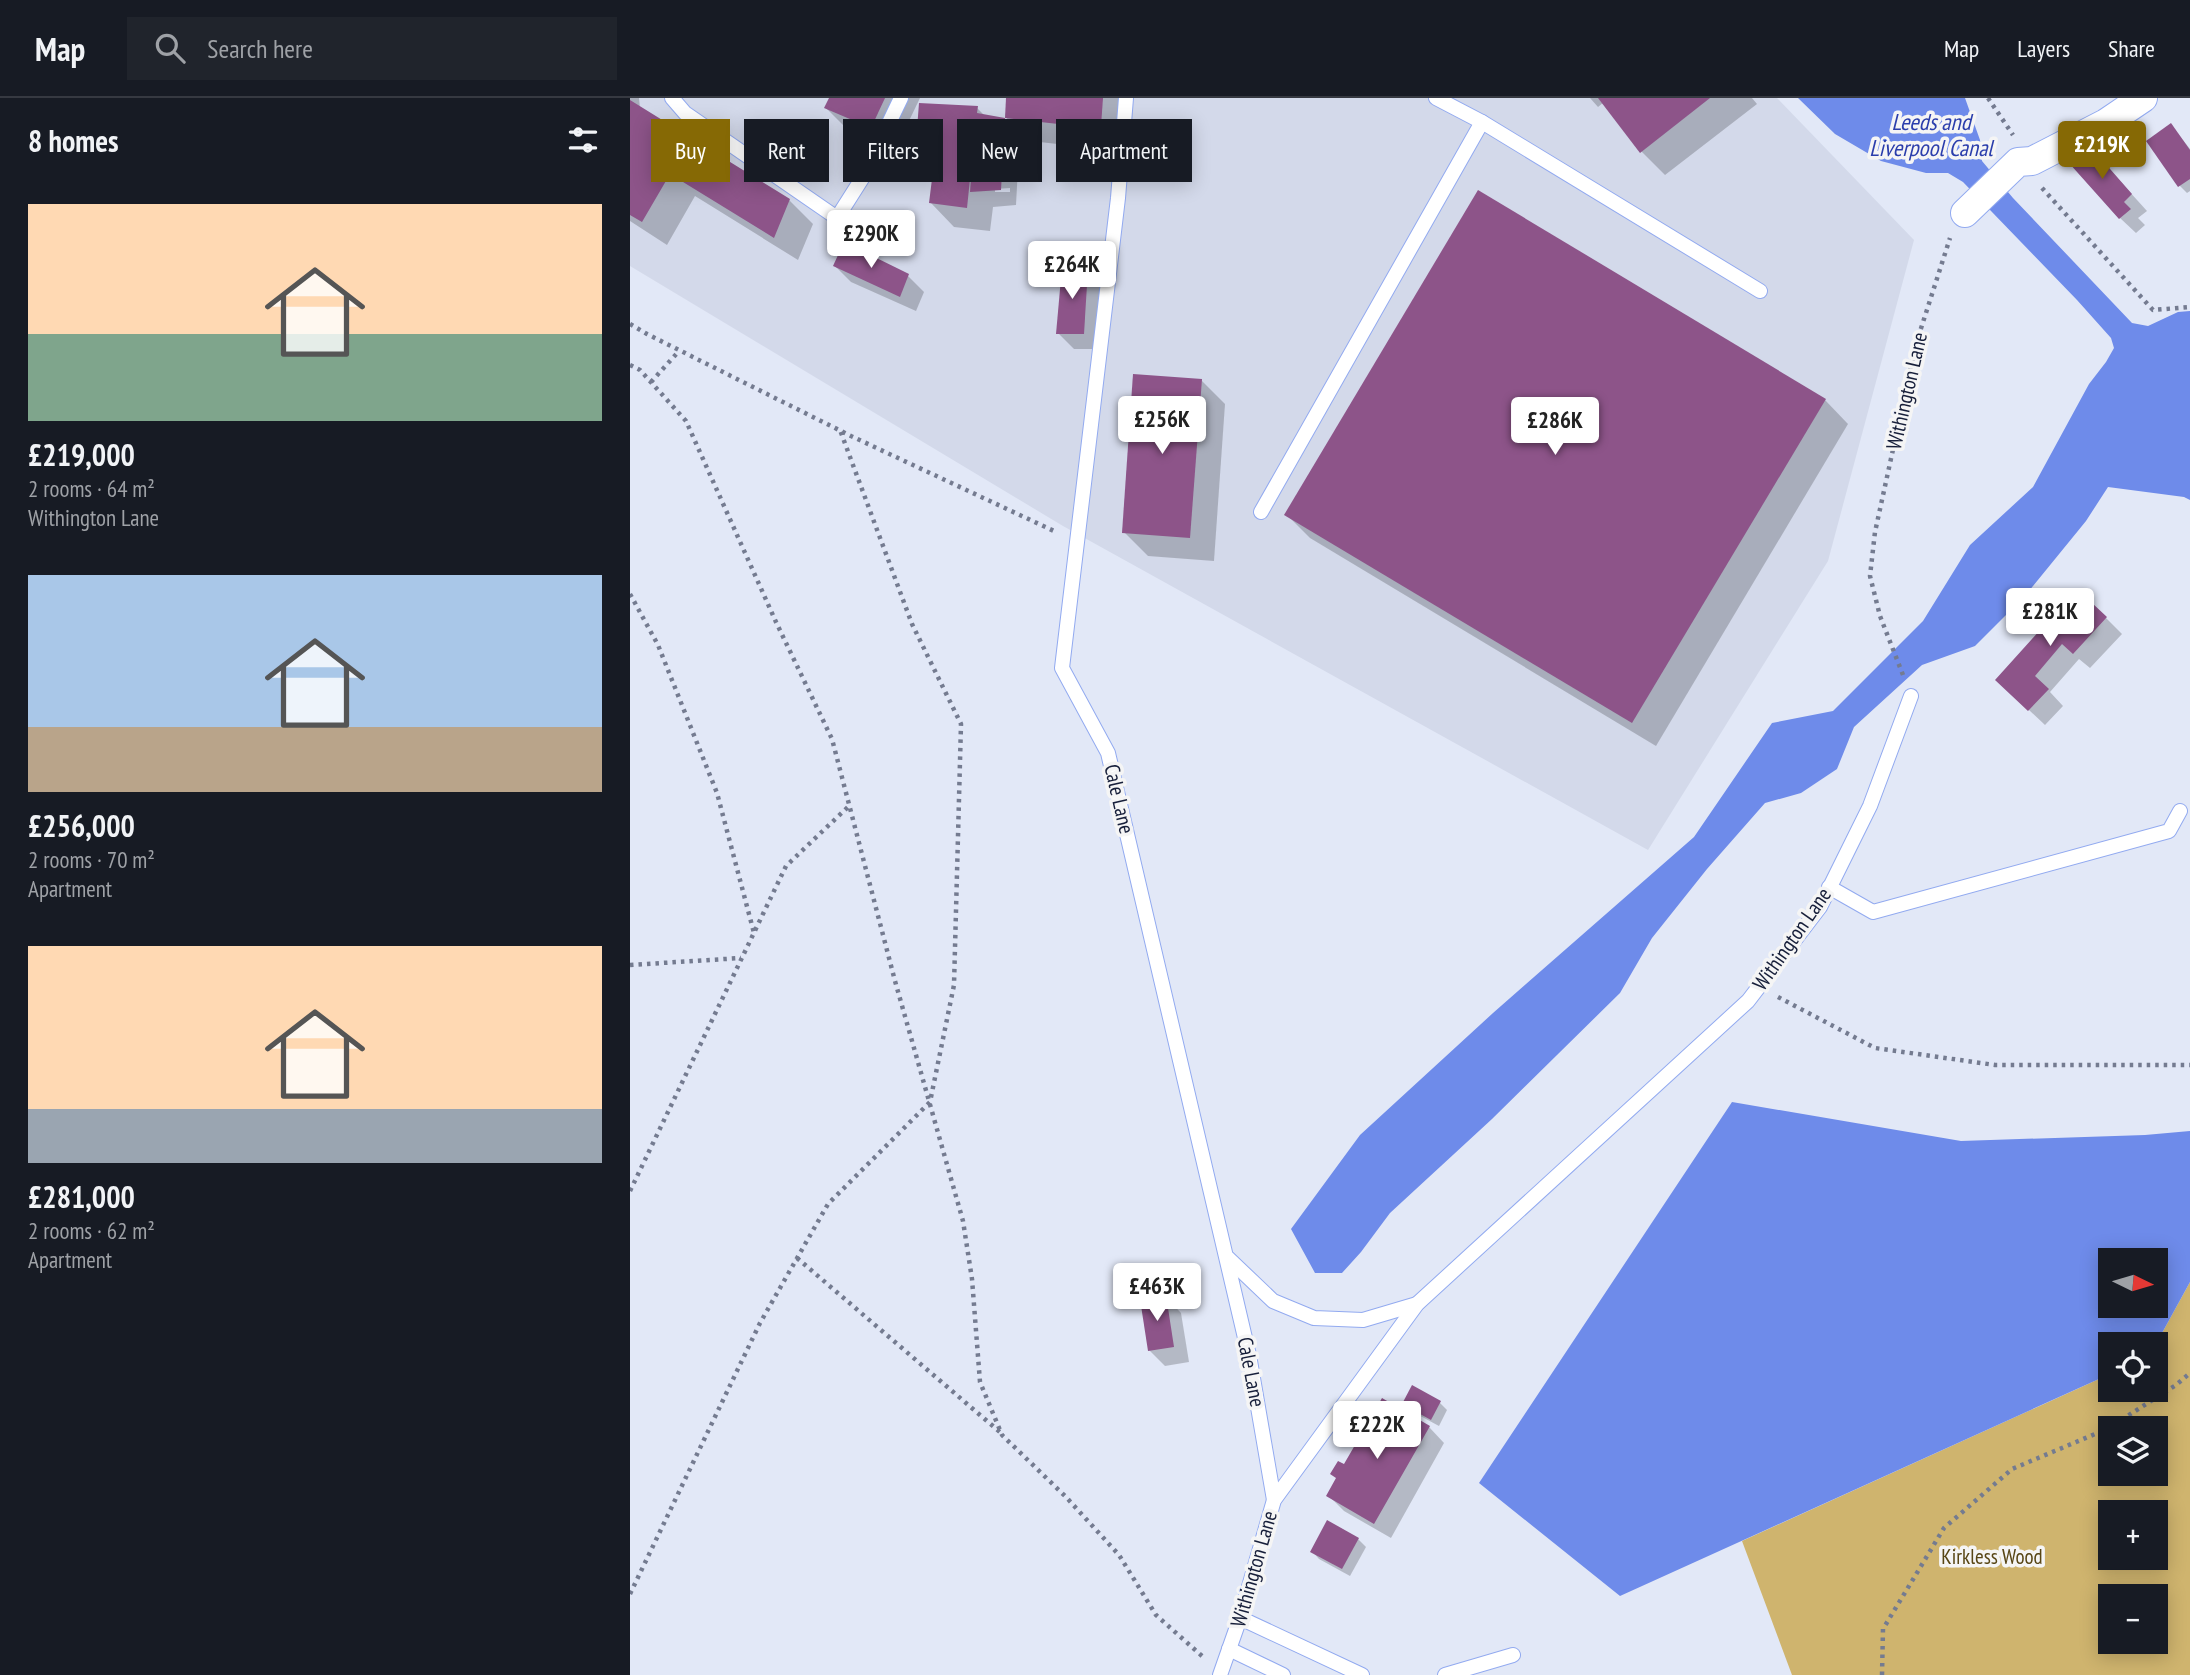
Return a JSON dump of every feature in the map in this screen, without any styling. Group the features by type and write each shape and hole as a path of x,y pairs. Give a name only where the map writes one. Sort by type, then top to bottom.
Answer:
{"street":[{"path":"1965,213 2025,161 2106,123 2143,98"}],"lane":[{"path":"672,98 685,113 836,218 863,177 901,98"},
{"name":"Cale Lane","path":"1126,98 1118,198 1062,668 1108,753 1249,1355 1274,1500"},
{"path":"1436,98 1482,122 1760,291"},
{"path":"1261,512 1482,122"},
{"name":"Withington Lane","path":"1220,1674 1240,1618 1274,1500 1417,1304 1748,1001 1820,907 1870,806 1911,696"},
{"path":"1829,887 1873,912 2169,831 2180,811"},
{"path":"1227,1257 1273,1301 1314,1318 1363,1320 1417,1304"},
{"path":"1240,1618 1362,1675"},
{"path":"1229,1649 1283,1675"},
{"path":"1445,1675 1513,1655"}],"path":[{"path":"1988,98 2042,187 2153,310 2190,307"},
{"name":"Withington Lane","path":"1911,696 1880,616 1870,576 1878,519 1916,344 1949,239 1965,213"},
{"path":"630,324 840,430 1077,541"},
{"path":"651,382 680,351"},
{"path":"630,365 640,370 686,421 832,739 963,1221 972,1279 980,1382 1002,1435"},
{"path":"630,1594 760,1323 828,1204 930,1102 954,985 961,724 912,624 840,430"},
{"path":"630,594 657,645 717,793 754,933"},
{"path":"630,1191 786,866 849,806"},
{"path":"630,965 742,958"},
{"path":"1759,987 1875,1048 1995,1065 2190,1065"},
{"path":"797,1258 1002,1435 1066,1497 1119,1555 1156,1615 1220,1674"},
{"path":"1882,1675 1883,1629 1944,1528 2012,1469 2107,1429 2176,1385 2190,1373"}],"shaded area":[{"path":"630,98 1777,98 1914,240 1828,561 1648,850 1063,526 630,266"}],"green space":[{"name":"Kirkless Wood","path":"2190,1282 2190,1675 1792,1675 1742,1541 2098,1379 2098,1402 2168,1402 2168,1332 2163,1332"}],"water":[{"name":"Leeds and Liverpool Canal","path":"1798,98 1965,98 1980,140 1982,161 2013,198 2132,323 2148,326 2178,312 2190,311 2190,500 2108,487 2086,521 2024,597 1975,646 1922,665 1854,727 1837,769 1801,793 1765,803 1707,869 1652,938 1620,993 1492,1119 1390,1213 1342,1273 1315,1273 1291,1229 1360,1135 1493,1013 1694,837 1772,723 1833,711 1923,621 1970,545 2033,487 2089,384 2114,348 2111,338 2077,300 1963,182 1948,173 1926,173 1881,161 1835,134"},
{"path":"1732,1102 1961,1141 2190,1131 2190,1282 2163,1332 2098,1332 2098,1379 1620,1596 1479,1483"}],"building":[{"path":"829,98 885,98 875,119 850,119 824,108"},
{"path":"1006,98 1103,98 1102,119 1056,119 1056,124 1042,122 1042,119 1005,118"},
{"path":"1598,98 1710,98 1640,153"},
{"path":"630,100 661,119 651,119 651,182 665,182 642,222 630,215"},
{"path":"919,103 978,106 977,113 1005,118 957,119 957,182 970,182 967,208 929,203 932,182 943,182 943,119 918,119"},
{"path":"2171,123 2190,150 2190,179 2178,187 2146,141"},
{"path":"2089,145 2132,194 2124,202 2131,209 2119,219 2069,163"},
{"path":"730,162 744,171 744,182 763,182 790,199 774,238 683,182 730,182"},
{"path":"971,182 1001,182 1001,190 970,192"},
{"path":"1478,190 1826,399 1632,723 1284,515"},
{"path":"844,242 909,274 900,297 833,266"},
{"path":"1062,267 1088,268 1084,334 1056,334"},
{"path":"1133,374 1202,379 1190,538 1122,533"},
{"path":"2077,589 2107,617 2073,654 2062,644 2035,676 2049,689 2028,711 1995,680"},
{"path":"1166,1295 1174,1347 1148,1351 1140,1299"},
{"path":"1412,1385 1441,1401 1431,1420 1402,1404"},
{"path":"1382,1398 1430,1426 1374,1524 1326,1496 1336,1478 1330,1474 1338,1461 1344,1464 1362,1433 1357,1431 1365,1415 1370,1419"},
{"path":"1327,1520 1359,1538 1342,1569 1310,1552"}]}
